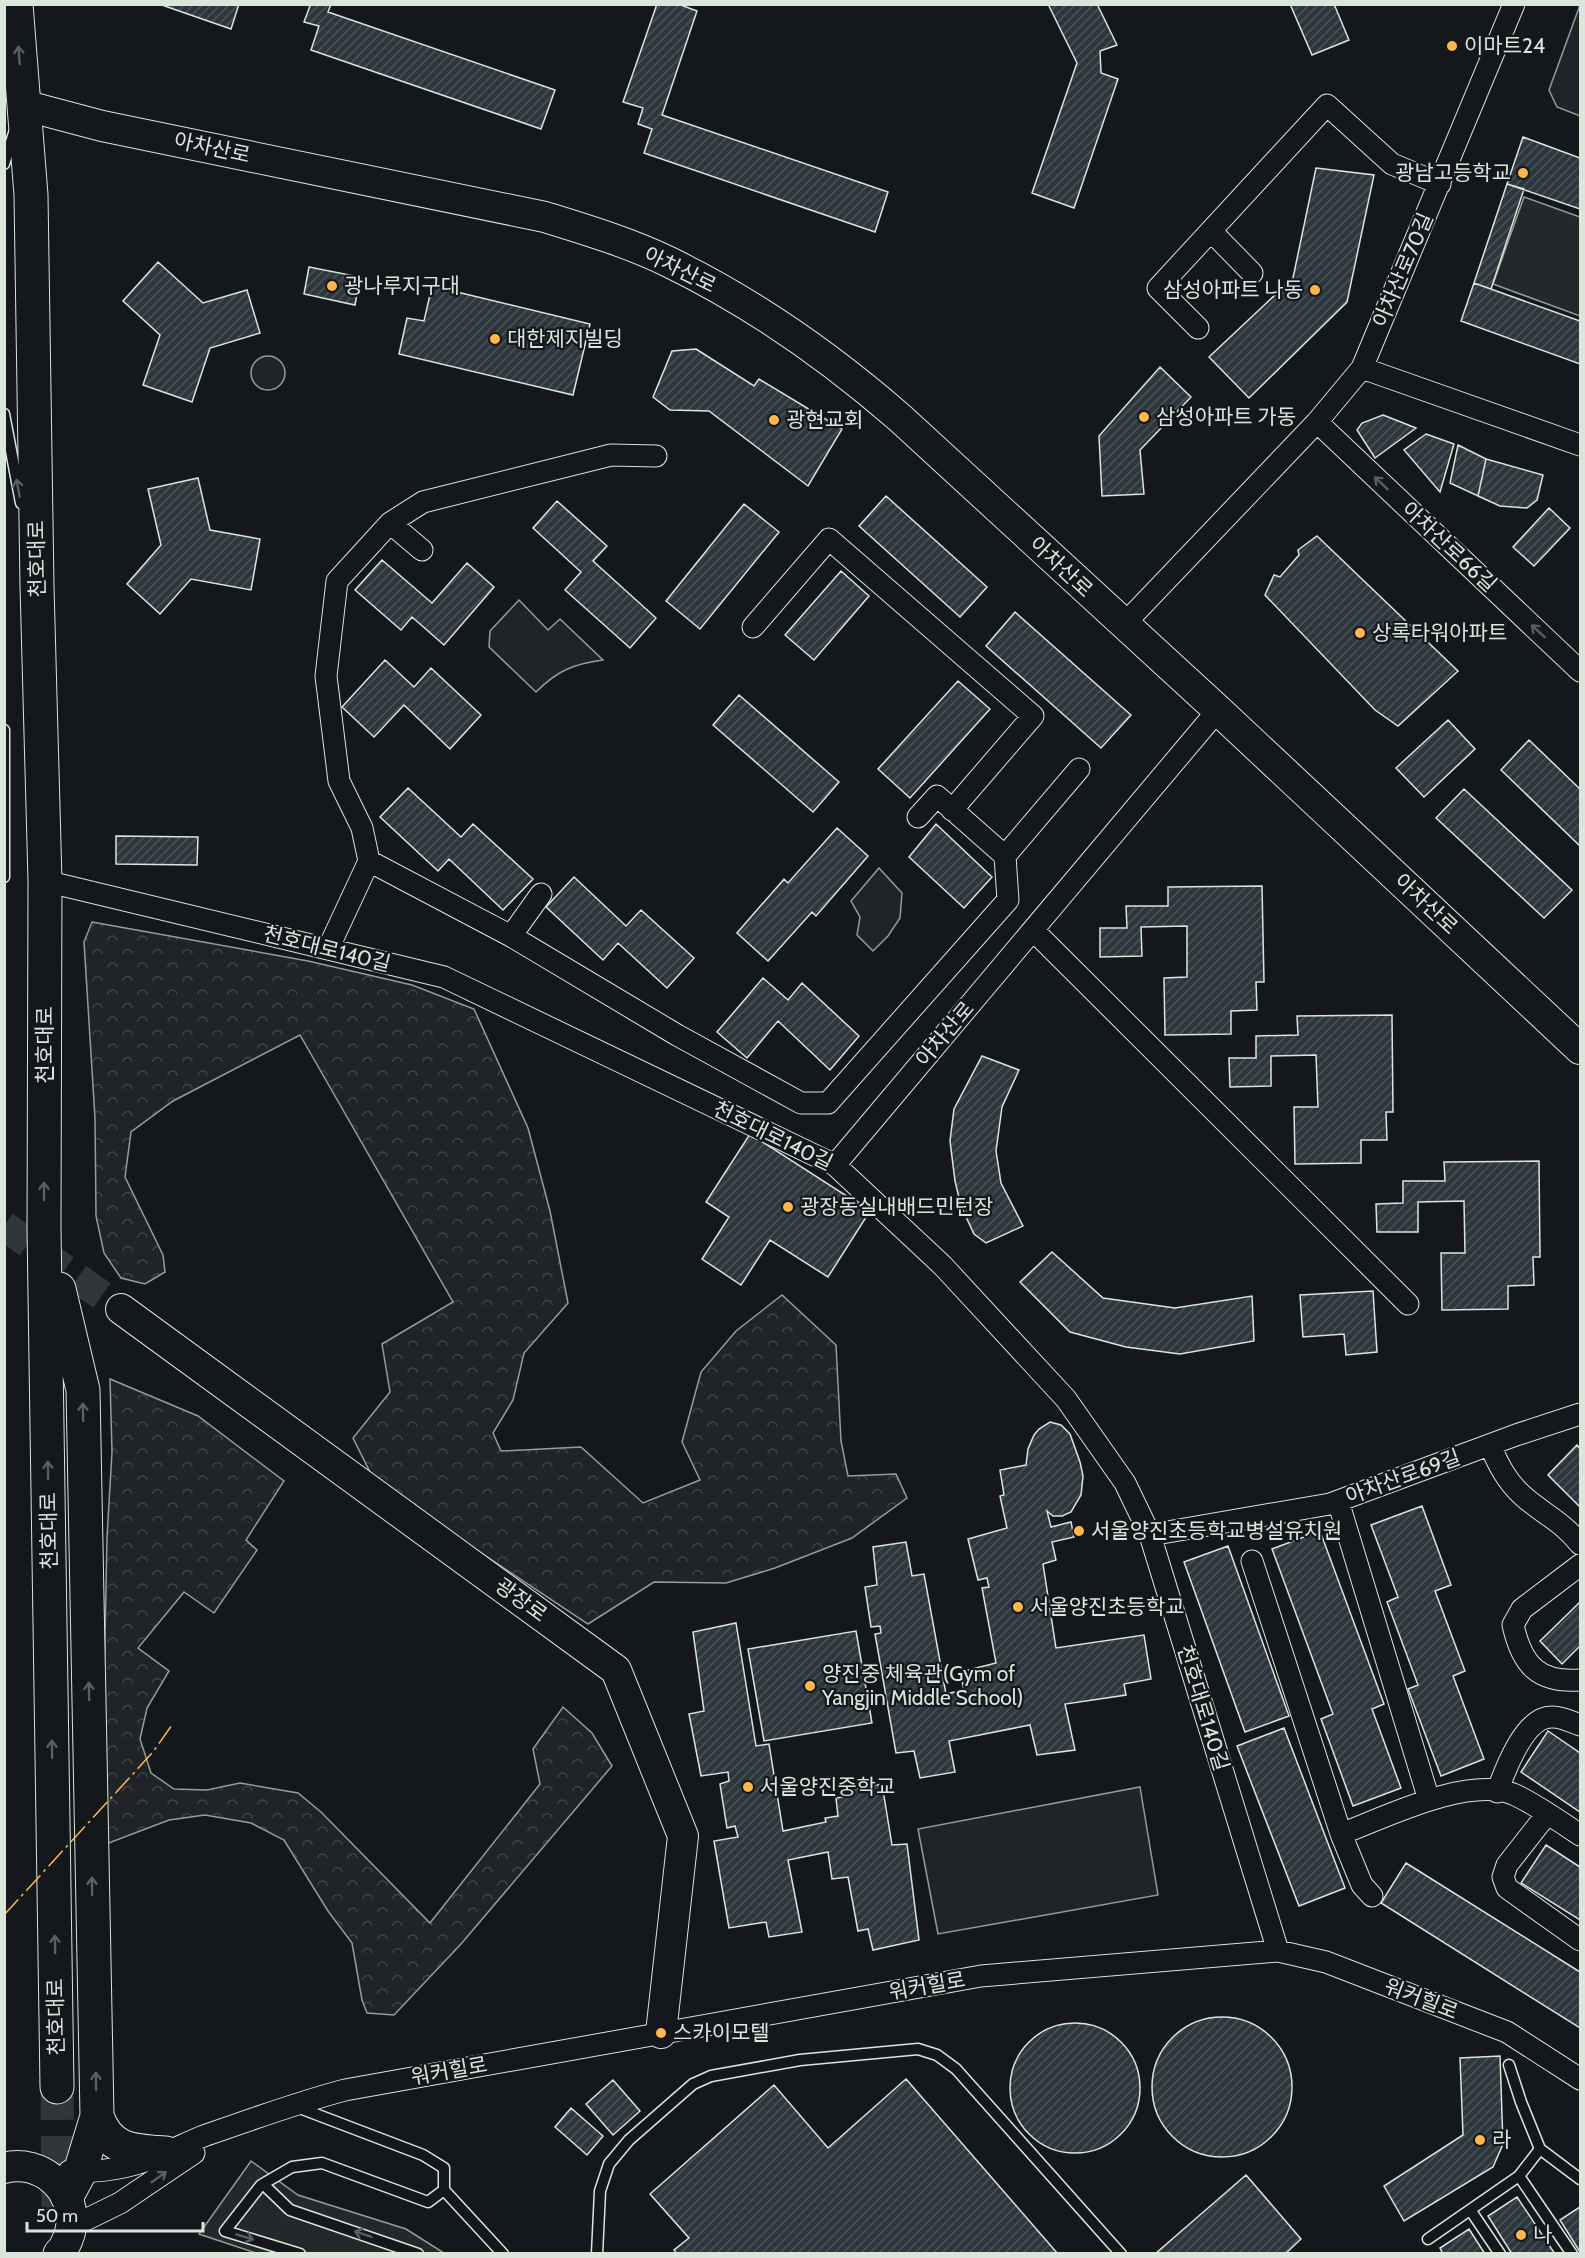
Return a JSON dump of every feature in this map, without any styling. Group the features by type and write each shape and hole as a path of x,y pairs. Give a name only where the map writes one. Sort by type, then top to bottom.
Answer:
{"main road":[{"name":"천호대로","path":"16,4 14,103 31,195 37,586 45,881 44,1228 57,2087"},
{"name":"아차산로","path":"14,103 102,126 545,217 603,235 669,262 764,314 854,377 1218,711 1581,1049"},
{"path":"44,1228 83,1390 97,2116 66,2226"},
{"name":"광장로","path":"121,1309 616,1670 683,1836 660,2033"},
{"path":"97,2116 102,2130 115,2142 131,2151 166,2153"},
{"path":"4,2168 26,2166 39,2170 54,2179 66,2226"}],"street":[{"name":"아차산로70길","path":"1126,627 1130,618 1317,422 1362,368 1514,4"},
{"path":"1198,328 1158,288 1327,105 1392,165 1440,184"},
{"path":"1211,231 1252,273"},
{"path":"1362,368 1581,445"},
{"name":"아차산로66길","path":"1317,422 1581,671"},
{"path":"328,949 369,861 362,828 339,781 326,676 337,581 390,523 423,502 611,455 656,456"},
{"path":"390,523 422,550"},
{"path":"753,627 830,538 1034,716 952,810"},
{"name":"아차산로","path":"835,1165 1218,711"},
{"path":"369,861 511,936 677,1035 801,1102 828,1103 1008,900 1005,856 1078,769"},
{"path":"918,817 937,796 1005,856"},
{"name":"천호대로140길","path":"45,881 444,977 835,1165 943,1266 1066,1399 1125,1483 1150,1535 1278,1951"},
{"path":"511,936 541,894"},
{"path":"1033,930 1408,1304"},
{"name":"아차산로69길","path":"1150,1535 1330,1504 1581,1414"},
{"path":"1490,1445 1505,1476 1523,1496 1568,1529 1581,1544"},
{"path":"1338,1501 1429,1800"},
{"path":"1252,1561 1341,1834 1362,1885 1372,1896"},
{"path":"1581,1565 1522,1609 1513,1625 1516,1639 1531,1668 1544,1677 1571,1681 1581,1680"},
{"path":"1497,1792 1510,1758 1526,1733 1539,1720 1552,1716 1581,1725"},
{"path":"1341,1834 1440,1796 1477,1789 1512,1794 1581,1835"},
{"path":"1547,1814 1512,1858 1503,1877 1507,1888 1581,1940"},
{"name":"워커힐로","path":"66,2226 91,2172 131,2165 291,2105 345,2090 981,1976 1278,1951 1326,1962 1507,2032 1581,2079"},
{"name":"워커힐로","path":"66,2226 120,2203 191,2154 257,2117"}],"lane":[{"path":"4,164 14,103"},
{"path":"4,414 37,586"},
{"path":"4,730 4,877"},
{"path":"597,2253 600,2191 609,2163 629,2140 693,2084 711,2076 800,2060 918,2049 937,2055 956,2069 1121,2253"},
{"path":"1509,2064 1540,2149 1581,2179"},
{"path":"291,2105 423,2155 444,2168 444,2190 503,2253"},
{"path":"1428,2239 1519,2176 1540,2149"},
{"path":"300,2253 225,2231 262,2184 292,2167 322,2163 428,2202 444,2190"},
{"path":"1519,2176 1572,2253"},
{"path":"262,2184 290,2210 418,2253"},
{"path":"1471,2211 1500,2253"}],"green space":[{"path":"1580,5 1580,116 1557,107 1549,90"},
{"path":"268,356 280,361 285,373 280,385 268,390 256,385 251,373 256,361"},
{"path":"519,600 548,630 560,619 603,660 567,669 536,692 489,647 490,631"},
{"path":"879,868 902,893 900,918 888,936 873,951 857,935 860,917 851,901"},
{"path":"92,922 308,961 412,985 474,1009 528,1128 550,1211 568,1303 524,1353 513,1400 493,1433 501,1451 581,1447 643,1503 700,1480 682,1442 701,1372 736,1331 782,1295 836,1345 841,1441 848,1476 896,1474 907,1498 852,1538 775,1568 726,1583 654,1582 588,1624 373,1478 353,1438 390,1392 382,1344 453,1302 300,1035 173,1101 131,1132 125,1177 163,1255 165,1272 145,1284 121,1278 104,1253 96,1216 95,1118 84,942"},
{"path":"110,1379 198,1416 284,1481 246,1540 257,1550 214,1613 184,1592 138,1648 169,1671 147,1708 140,1739 151,1773 174,1789 207,1790 240,1783 298,1793 321,1812 430,1923 540,1784 533,1749 563,1707 592,1733 612,1766 461,1944 394,2015 367,2013 362,2000 352,1943 328,1911 284,1840 251,1823 205,1815 169,1820 101,1846 107,1537 112,1452"},
{"path":"1140,1787 1158,1895 938,1934 918,1829"}],"shaded area":[{"path":"1524,197 1580,217 1580,316 1493,284"},
{"path":"251,2161 298,2195 406,2229 444,2253 256,2253 199,2234"}],"building":[{"path":"159,4 239,4 231,29"},
{"path":"305,4 331,4 328,12 555,90 541,129 311,50 319,26 304,22 310,6"},
{"path":"657,4 678,4 697,11 662,115 888,192 875,232 644,153 652,129 638,124 643,108 623,102"},
{"path":"1048,4 1097,4 1117,45 1100,51 1101,73 1118,79 1074,208 1032,193 1077,63"},
{"path":"1290,4 1334,4 1349,40 1312,55"},
{"path":"1523,137 1580,158 1580,209 1507,184"},
{"name":"삼성아파트 나동","path":"1316,168 1374,175 1347,302 1249,398 1209,357 1293,278"},
{"path":"1507,184 1524,189 1491,289 1474,283"},
{"path":"158,262 203,303 247,290 260,333 210,348 192,402 143,385 160,335 123,301"},
{"name":"광나루지구대","path":"309,267 360,277 355,305 304,294"},
{"path":"1474,283 1580,321 1580,364 1461,321"},
{"name":"대한제지빌딩","path":"432,286 590,324 573,395 399,354 407,318 424,321"},
{"name":"광현교회","path":"696,349 754,386 759,379 842,429 808,486 709,411 670,410 653,397 672,351"},
{"name":"삼성아파트 가동","path":"1160,367 1191,397 1140,450 1144,494 1102,496 1099,436"},
{"path":"1383,415 1416,428 1375,458 1357,430 1362,423"},
{"path":"1426,434 1454,444 1440,492 1404,450"},
{"path":"1458,445 1486,459 1478,496 1450,483"},
{"path":"1486,459 1543,475 1537,500 1527,508 1500,506 1478,496"},
{"path":"198,478 210,530 260,539 251,590 191,579 160,614 127,584 161,545 148,489"},
{"path":"886,496 987,587 960,617 859,526"},
{"path":"557,501 607,546 593,561 656,618 630,648 565,590 581,572 533,528"},
{"path":"744,504 779,532 700,629 666,601"},
{"path":"1549,508 1570,528 1534,566 1513,547"},
{"name":"상록타워아파트","path":"1317,536 1458,671 1398,726 1375,710 1265,595 1274,575 1280,577 1299,555 1298,550"},
{"path":"382,560 432,603 467,563 494,587 444,645 412,617 401,630 355,590"},
{"path":"841,571 869,596 814,660 785,635"},
{"path":"1015,612 1131,715 1101,748 986,646"},
{"path":"385,660 414,687 431,668 481,715 450,749 404,705 374,737 342,707"},
{"path":"958,681 990,709 910,798 878,769"},
{"path":"739,695 839,782 813,812 713,725"},
{"path":"1448,720 1475,749 1424,797 1396,768"},
{"path":"1529,740 1580,789 1580,846 1501,770"},
{"path":"408,788 461,837 473,824 533,879 503,910 449,859 438,871 380,817"},
{"path":"1464,789 1572,890 1544,918 1436,818"},
{"path":"936,824 992,877 964,908 909,857"},
{"path":"837,828 868,856 816,916 812,912 768,961 737,933 784,879 788,883"},
{"path":"116,836 198,837 197,865 116,864"},
{"path":"574,877 626,926 641,910 694,958 667,988 618,943 603,960 546,907"},
{"path":"1262,886 1264,982 1256,982 1257,1010 1231,1011 1231,1034 1165,1035 1164,978 1187,977 1187,926 1141,927 1142,956 1100,957 1100,928 1127,928 1126,906 1168,906 1168,887"},
{"path":"763,978 788,1000 802,983 859,1036 830,1070 778,1021 747,1058 717,1032"},
{"path":"1392,1015 1393,1112 1386,1112 1387,1140 1361,1140 1361,1163 1295,1164 1294,1107 1318,1107 1316,1055 1271,1056 1271,1086 1230,1087 1229,1058 1256,1058 1256,1036 1298,1035 1297,1016"},
{"path":"982,1056 1019,1070 1002,1107 996,1151 1001,1183 1023,1226 986,1243 974,1234 961,1206 950,1141 954,1109"},
{"name":"광장동실내배드민턴장","path":"750,1134 870,1211 828,1277 770,1240 741,1285 702,1259 729,1217 706,1202"},
{"path":"1539,1161 1540,1257 1533,1257 1534,1285 1508,1286 1508,1309 1442,1310 1441,1253 1465,1253 1464,1201 1418,1202 1418,1232 1377,1232 1376,1204 1403,1203 1403,1181 1445,1181 1444,1162"},
{"path":"1052,1252 1103,1298 1175,1308 1252,1296 1254,1341 1180,1354 1126,1347 1070,1332 1020,1282"},
{"path":"1373,1291 1377,1352 1346,1355 1344,1334 1303,1337 1300,1295"},
{"name":"서울양진초등학교","path":"1050,1422 1061,1425 1070,1434 1083,1476 1081,1495 1071,1512 1062,1516 1053,1516 1047,1511 1051,1527 1071,1522 1074,1537 1052,1542 1056,1560 1043,1564 1056,1648 1144,1635 1151,1679 1124,1684 1126,1695 1065,1704 1075,1750 1037,1755 1030,1725 949,1741 955,1772 920,1778 914,1751 896,1753 875,1634 881,1633 880,1626 871,1627 865,1587 877,1585 873,1547 906,1542 912,1576 924,1574 946,1694 964,1690 960,1672 996,1663 982,1588 989,1587 987,1578 978,1580 968,1539 1007,1528 1000,1496 1004,1495 1000,1470 1026,1465 1028,1449 1034,1435"},
{"path":"1577,1445 1580,1449 1580,1507 1548,1475"},
{"path":"1422,1506 1451,1585 1435,1591 1465,1671 1453,1676 1484,1759 1441,1776 1408,1689 1418,1685 1387,1602 1398,1597 1371,1525"},
{"path":"1320,1531 1384,1704 1372,1709 1401,1788 1353,1806 1321,1719 1333,1714 1272,1549"},
{"path":"1228,1546 1289,1716 1245,1732 1184,1562"},
{"path":"1580,1602 1580,1646 1562,1664 1540,1641"},
{"name":"서울양진중학교","path":"736,1623 756,1746 769,1744 783,1831 826,1822 825,1818 838,1816 836,1798 848,1796 847,1790 882,1784 892,1845 907,1844 919,1940 873,1950 868,1929 858,1931 848,1877 832,1879 828,1852 788,1860 802,1932 769,1937 766,1922 729,1928 714,1841 738,1837 735,1826 727,1828 720,1784 729,1781 728,1772 701,1776 689,1714 704,1711 693,1632"},
{"name":"양진중 체육관(Gym of Yangjin Middle School)","path":"856,1631 872,1723 764,1741 748,1649"},
{"path":"1284,1728 1345,1888 1299,1906 1237,1746"},
{"path":"1548,1731 1580,1753 1580,1812 1521,1772"},
{"path":"1546,1845 1580,1867 1580,1920 1521,1883"},
{"path":"1406,1863 1580,1972 1580,2028 1381,1903"},
{"path":"1222,2017 1249,2023 1261,2029 1271,2038 1280,2048 1286,2060 1292,2087 1286,2114 1280,2126 1271,2136 1261,2145 1249,2151 1222,2157 1195,2151 1183,2145 1173,2136 1164,2126 1158,2114 1152,2087 1158,2060 1164,2048 1173,2038 1183,2029 1195,2023"},
{"path":"1075,2023 1100,2028 1121,2042 1135,2063 1140,2088 1135,2113 1121,2134 1100,2148 1075,2153 1050,2148 1029,2134 1015,2113 1010,2088 1015,2063 1029,2042 1050,2028"},
{"name":"라","path":"1500,2056 1503,2144 1493,2167 1404,2221 1384,2186 1463,2135 1460,2058"},
{"path":"906,2079 1058,2254 677,2254 674,2250 689,2238 650,2194 774,2085 828,2148"},
{"path":"613,2080 640,2111 613,2135 586,2104"},
{"path":"571,2108 603,2136 587,2155 555,2127"},
{"path":"1246,2175 1301,2239 1285,2254 1155,2254"},
{"name":"나","path":"1517,2197 1555,2254 1512,2254 1488,2216"},
{"path":"1580,2207 1580,2252 1560,2220"},
{"path":"1469,2229 1485,2254 1443,2254 1440,2248"}],"tunnel":[{"path":"4,1226 121,1309"},
{"path":"57,2087 58,2210"}],"power":[{"path":"4,1915 153,1752 172,1725"}],"place":[{"name":"이마트24","path":"1452,46"},
{"name":"광남고등학교","path":"1523,173"},
{"name":"광나루지구대","path":"332,286"},
{"name":"삼성아파트 나동","path":"1315,290"},
{"name":"대한제지빌딩","path":"495,339"},
{"name":"삼성아파트 가동","path":"1144,417"},
{"name":"광현교회","path":"774,420"},
{"name":"상록타워아파트","path":"1360,633"},
{"name":"광장동실내배드민턴장","path":"788,1207"},
{"name":"서울양진초등학교병설유치원","path":"1079,1531"},
{"name":"서울양진초등학교","path":"1018,1607"},
{"name":"양진중 체육관(Gym of Yangjin Middle School)","path":"810,1686"},
{"name":"서울양진중학교","path":"748,1787"},
{"name":"스카이모텔","path":"661,2033"},
{"name":"라","path":"1480,2140"},
{"name":"나","path":"1521,2235"}]}
